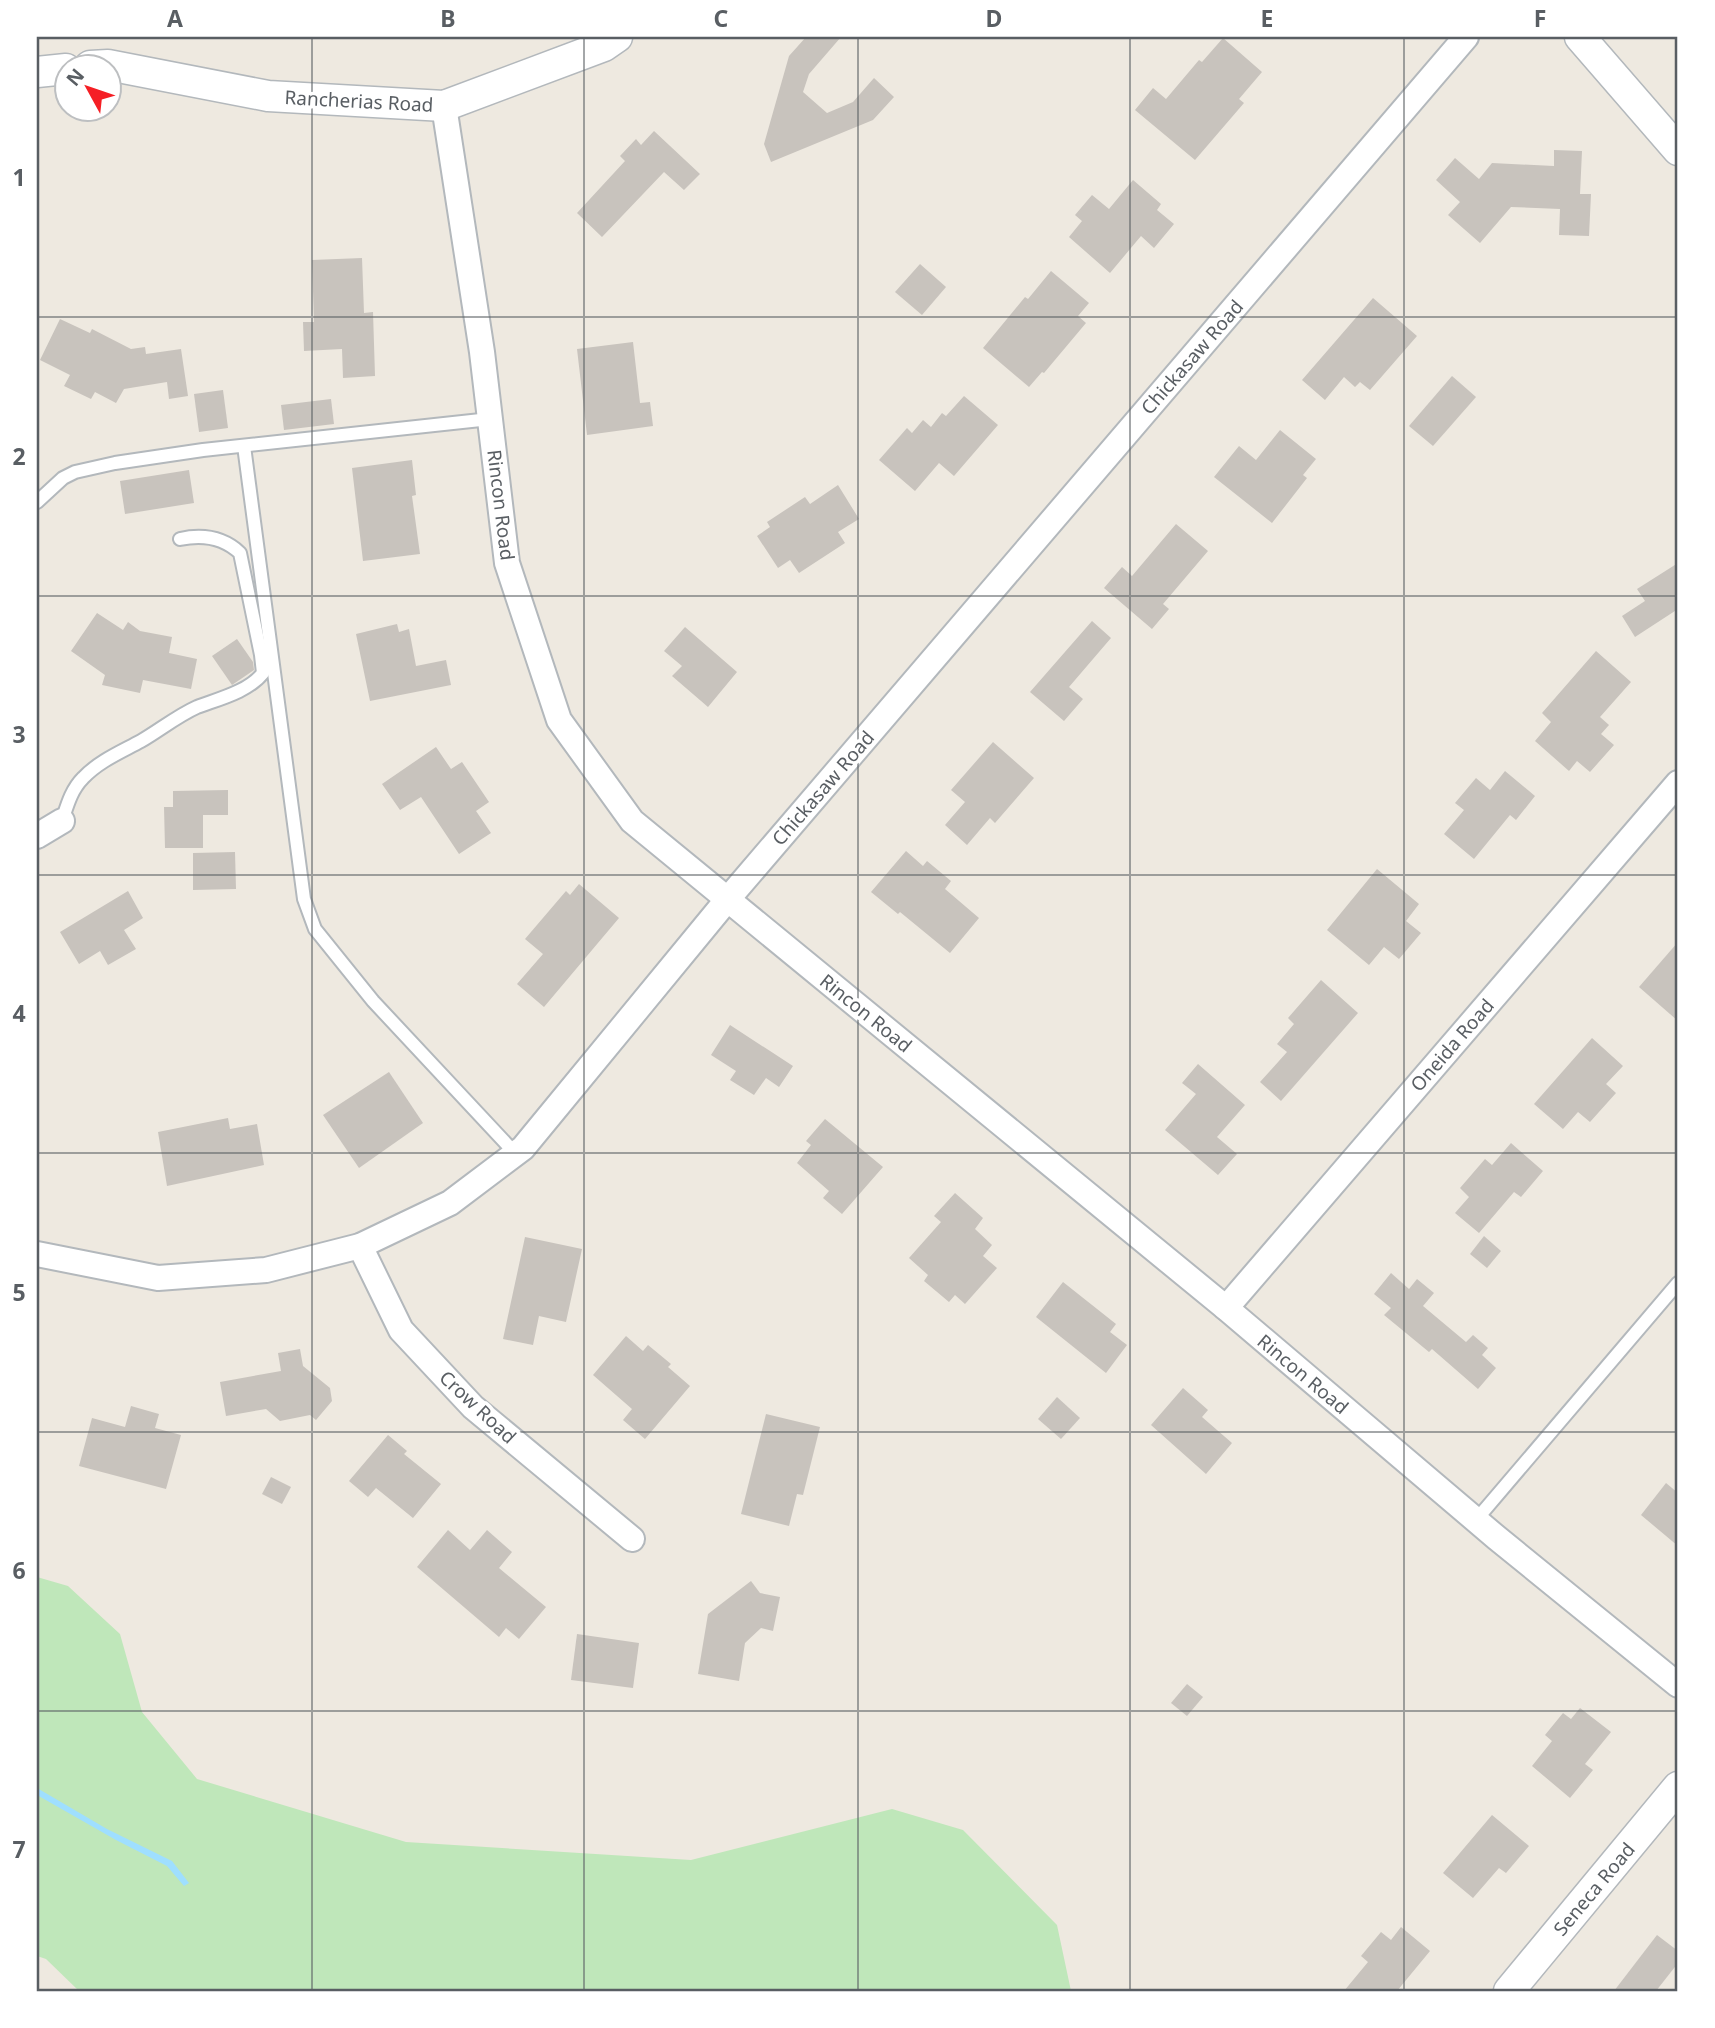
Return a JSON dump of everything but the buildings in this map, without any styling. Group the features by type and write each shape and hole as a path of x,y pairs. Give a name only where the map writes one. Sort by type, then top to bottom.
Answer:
{"street":[{"name":"Rancherias Road","path":"122,68 268,96 444,106 604,46 617,37"},
{"name":"Chickasaw Road","path":"37,1254 158,1278 266,1270 360,1246 450,1203 523,1148 727,900 1466,37"},
{"path":"1580,37 1678,150"},
{"name":"Rincon Road","path":"444,106 490,419 507,563 559,720 632,821 1226,1308 1476,1520 1678,1685"},
{"name":"Oneida Road","path":"1226,1308 1678,783"},
{"path":"37,836 62,821"},
{"name":"Crow Road","path":"360,1246 401,1330 473,1407 632,1539"},
{"name":"Seneca Road","path":"1509,1991 1678,1787"}],"lane":[{"path":"37,502 63,478 75,472 115,463 490,419"},
{"path":"244,446 304,899 310,918 373,1001 515,1153"},
{"path":"62,821 74,789 83,777 110,756 142,741 188,711 244,688 258,680 263,673 240,553 229,543 213,538 194,536 180,539"},
{"path":"1476,1520 1678,1283"}],"green space":[{"path":"37,1577 68,1586 120,1634 142,1712 197,1779 406,1842 691,1860 892,1809 963,1830 1057,1925 1071,1991 79,1991 46,1959 37,1956"}],"water":[{"path":"37,1788 107,1829 172,1861 189,1883 184,1886 167,1866 37,1795"}]}
